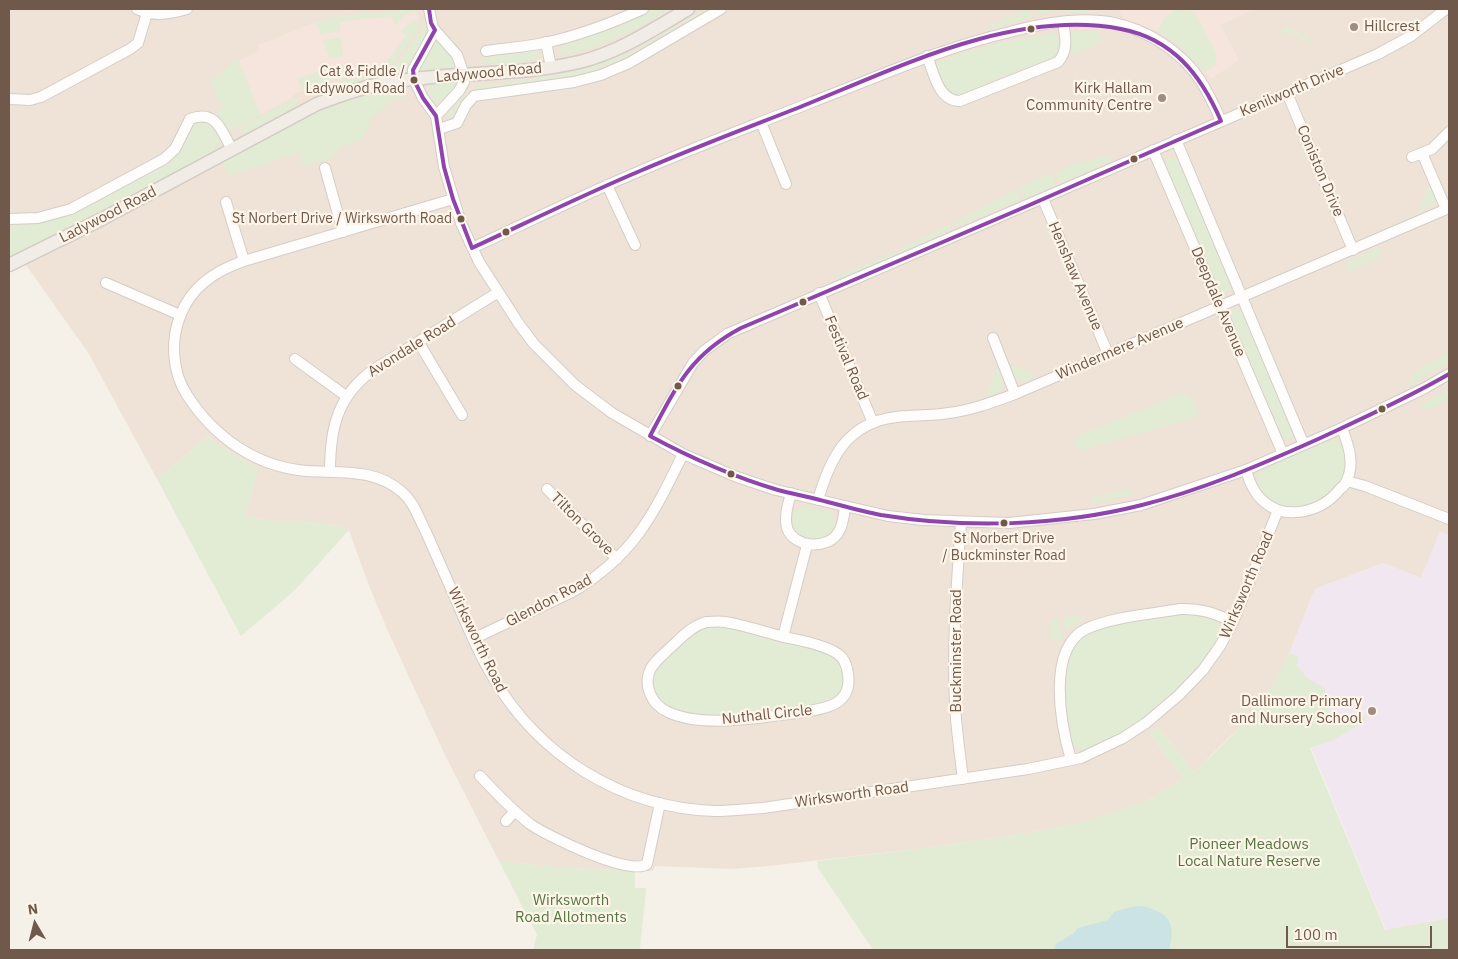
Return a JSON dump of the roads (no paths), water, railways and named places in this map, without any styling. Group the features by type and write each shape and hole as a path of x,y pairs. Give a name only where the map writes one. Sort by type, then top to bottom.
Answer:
{"main road":[{"name":"Ladywood Road","path":"9,265 102,219 317,104 332,98 364,88 414,80 551,67 581,61 611,51 688,9"}],"street":[{"path":"9,99 30,100 41,97 130,50 138,42 142,11 162,14 187,9"},
{"path":"429,9 431,23 457,55 464,75 464,82 459,91 436,116"},
{"name":"Ladywood Road","path":"493,47 546,42 613,22 643,9"},
{"name":"Ladywood Road","path":"439,129 458,124 466,105 474,96 574,82 606,74 634,60 721,9"},
{"name":"Kenilworth Drive","path":"650,436 693,363 704,350 726,334 1043,199 1398,44 1412,36 1446,9"},
{"path":"472,248 663,161 927,56 983,38 1039,25 1091,21 1117,24 1142,32 1166,46 1191,68 1200,80 1221,121"},
{"path":"927,56 944,94 950,100 960,101 1058,62 1063,56 1066,47 1063,22"},
{"path":"435,30 413,70 414,80 423,98 436,116 444,167 461,223 472,248 498,293 534,344 575,385 612,413 650,436 683,454 737,477 790,494 888,516 961,522 1009,523 1094,514 1141,505 1246,470 1342,428 1418,392 1449,374"},
{"name":"Ladywood Road","path":"546,42 551,67"},
{"name":"Coniston Drive","path":"1287,93 1353,250"},
{"name":"Ladywood Road","path":"9,219 38,218 65,211 164,159 175,149 190,119 197,116 207,116 215,121 232,150"},
{"path":"761,122 786,184"},
{"path":"1448,209 1417,155 1432,148 1449,132"},
{"name":"Deepdale Avenue","path":"1176,140 1304,445"},
{"name":"Deepdale Avenue","path":"1153,150 1283,454"},
{"path":"325,168 343,232"},
{"path":"607,186 635,245"},
{"name":"Wirksworth Road","path":"453,199 244,260 229,266 204,282 185,303 174,334 174,349 180,382 195,408 208,423 219,434 252,456 292,469 355,472 374,477 401,491 408,499 432,547 490,674 509,703 545,742 569,762 598,780 624,792 660,803 715,811 763,808 1028,769 1071,760 1103,748 1123,738 1161,712 1192,682 1220,646 1233,622 1278,510"},
{"name":"Henshaw Avenue","path":"1043,199 1108,354"},
{"path":"226,202 244,260"},
{"name":"Windermere Avenue","path":"818,500 826,472 836,453 854,434 873,423 896,417 937,415 970,409 1015,394 1448,209"},
{"path":"106,284 180,315"},
{"name":"Avondale Road","path":"330,471 334,425 346,396 359,380 498,293"},
{"name":"Festival Road","path":"819,293 873,423"},
{"path":"993,338 1015,394"},
{"path":"419,343 462,415"},
{"path":"295,359 346,396"},
{"path":"1246,470 1255,492 1267,504 1278,510 1296,512 1312,510 1327,503 1347,481 1350,457 1348,444 1342,428"},
{"name":"Glendon Road","path":"473,639 574,591 589,582 617,559 631,545 649,519 683,454"},
{"path":"1347,481 1365,486 1449,519"},
{"name":"Tilton Grove","path":"547,488 617,559"},
{"path":"790,494 786,514 787,526 789,532 796,539 807,545 832,540 840,530 845,507"},
{"name":"Buckminster Road","path":"961,522 954,644 956,725 963,779"},
{"path":"783,637 807,545"},
{"path":"1071,760 1064,735 1062,717 1062,661 1071,641 1079,634 1086,629 1107,622 1190,608 1205,610 1233,622"},
{"name":"Nuthall Circle","path":"724,622 783,637 833,651 843,659 849,678 845,693 838,702 826,708 745,720 713,721 669,713 659,707 651,696 648,682 651,668 676,642 697,624 724,622"},
{"path":"480,776 514,811 531,824 560,841 616,862 642,867 647,864 650,854 660,803"},
{"path":"506,821 514,811"}],"water":[{"path":"1143,906 1159,912 1169,921 1172,932 1169,950 1054,950 1056,944 1074,933 1078,928 1108,920 1114,912"}],"place":[{"name":"Hillcrest","path":"1354,27"},
{"name":"Cat & Fiddle / Ladywood Road","path":"414,80"},
{"name":"Kirk Hallam Community Centre","path":"1162,98"},
{"name":"St Norbert Drive / Wirksworth Road","path":"461,219"},
{"name":"St Norbert Drive / Buckminster Road","path":"1004,523"},
{"name":"Dallimore Primary and Nursery School","path":"1372,711"}],"park label":[{"name":"Pioneer Meadows Local Nature Reserve","path":"1249,854"},
{"name":"Wirksworth Road Allotments","path":"571,910"}]}
